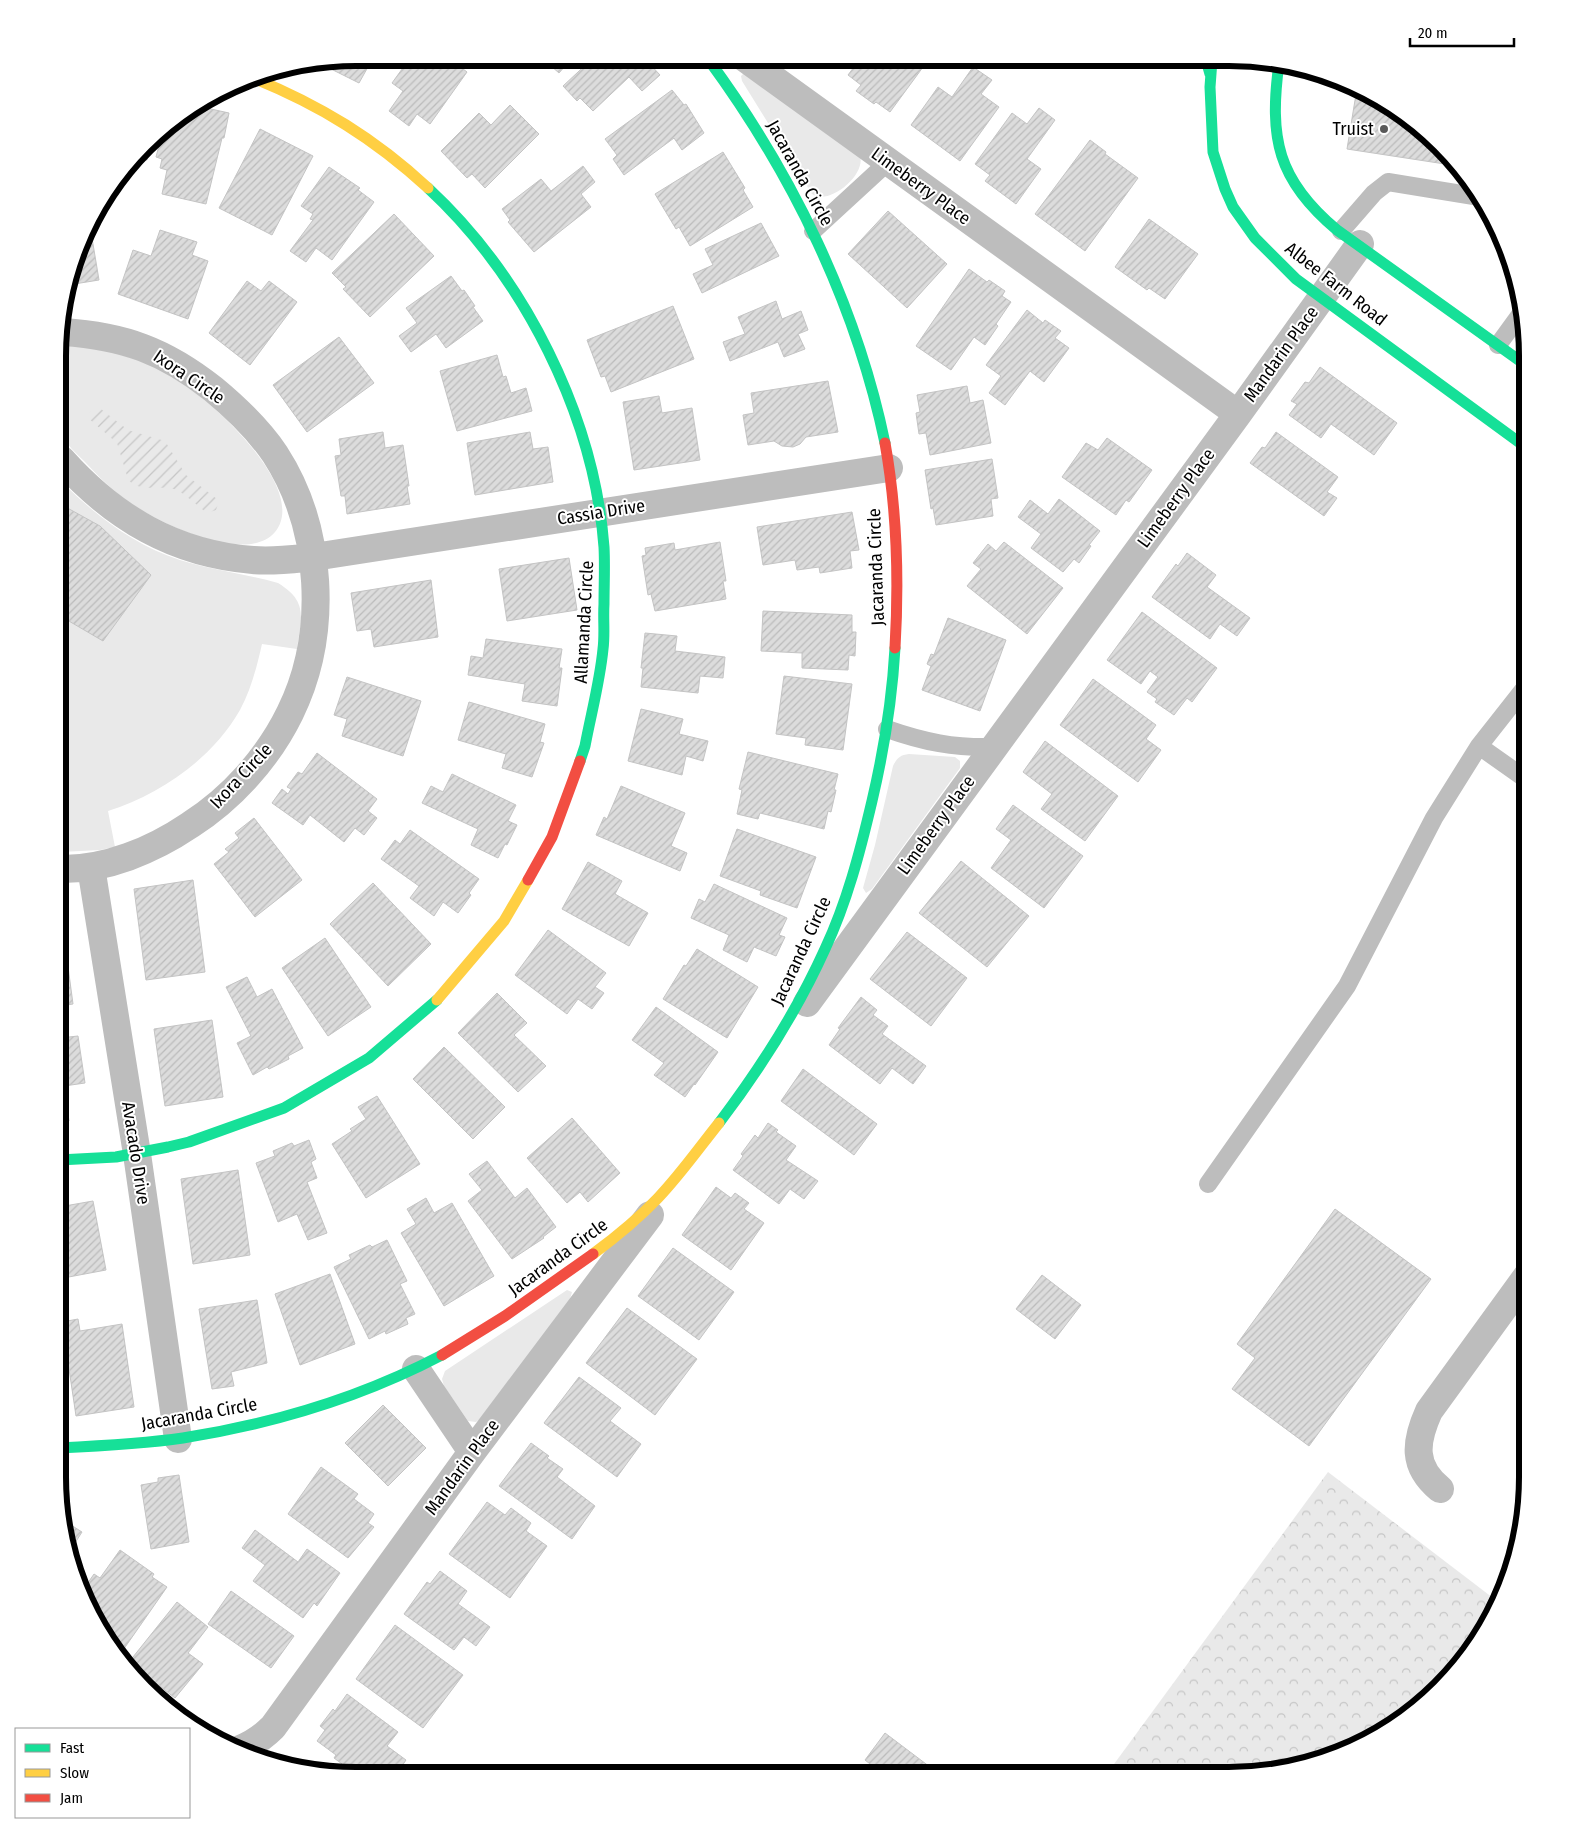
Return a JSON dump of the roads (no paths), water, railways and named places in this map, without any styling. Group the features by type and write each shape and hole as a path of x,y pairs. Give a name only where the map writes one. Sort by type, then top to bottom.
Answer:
{"street":[{"name":"Jacaranda Circle","path":"66,1448 178,1439 230,1430 279,1418 362,1390 416,1368 475,1336 575,1269 650,1207 679,1176 756,1073 810,980 838,918 864,838 888,729 897,599 897,561 889,468 872,385 864,358 813,231 786,178 730,87 714,66"},
{"name":"Limeberry Place","path":"756,66 1238,414 756,1073"},
{"path":"1208,66 1210,74"},
{"name":"Albee Farm Road","path":"1211,66 1212,151 1225,192 1236,212 1262,246 1290,274 1321,298 1519,441"},
{"path":"1278,71 1273,109 1278,145 1291,178 1308,202 1350,238 1519,360"},
{"name":"Allamanda Circle","path":"66,1160 106,1158 137,1154 208,1137 242,1125 309,1095 340,1077 370,1057 428,1012 454,985 500,929 524,891 554,834 581,766 598,693 604,624 604,548 600,512 592,474 570,401 536,328 516,293 468,229 439,198 375,144 344,122 309,102 263,82"},
{"name":"Mandarin Place","path":"1238,414 1321,298 1350,238"},
{"name":"Ixora Circle","path":"66,869 91,867 130,856 178,834 224,799 265,754 290,713 307,665 315,609 316,582 314,557 299,505 275,455 245,418 226,400 186,370 164,357 140,346 114,338 68,332"},
{"path":"66,464 90,490 118,512 152,533 170,541 208,553 254,560 285,560 314,557"},
{"name":"Cassia Drive","path":"314,557 889,468"},
{"name":"Avacado Drive","path":"91,867 137,1154 178,1439"},
{"name":"Mandarin Place","path":"248,1746 258,1740 273,1727 472,1452 679,1176"},
{"path":"1440,1489 1428,1477 1420,1460 1418,1437 1429,1411 1519,1287"},
{"path":"416,1368 472,1452"}],"lane":[{"path":"813,231 888,162"},
{"path":"1350,238 1374,193 1388,182 1470,195"},
{"path":"1498,345 1516,320"},
{"path":"1208,1184 1347,986 1434,818 1479,746 1519,694"},
{"path":"888,729 929,743 963,748 993,747"},
{"path":"1479,746 1519,774"}],"place":[{"name":"Truist","path":"1384,129"}]}
